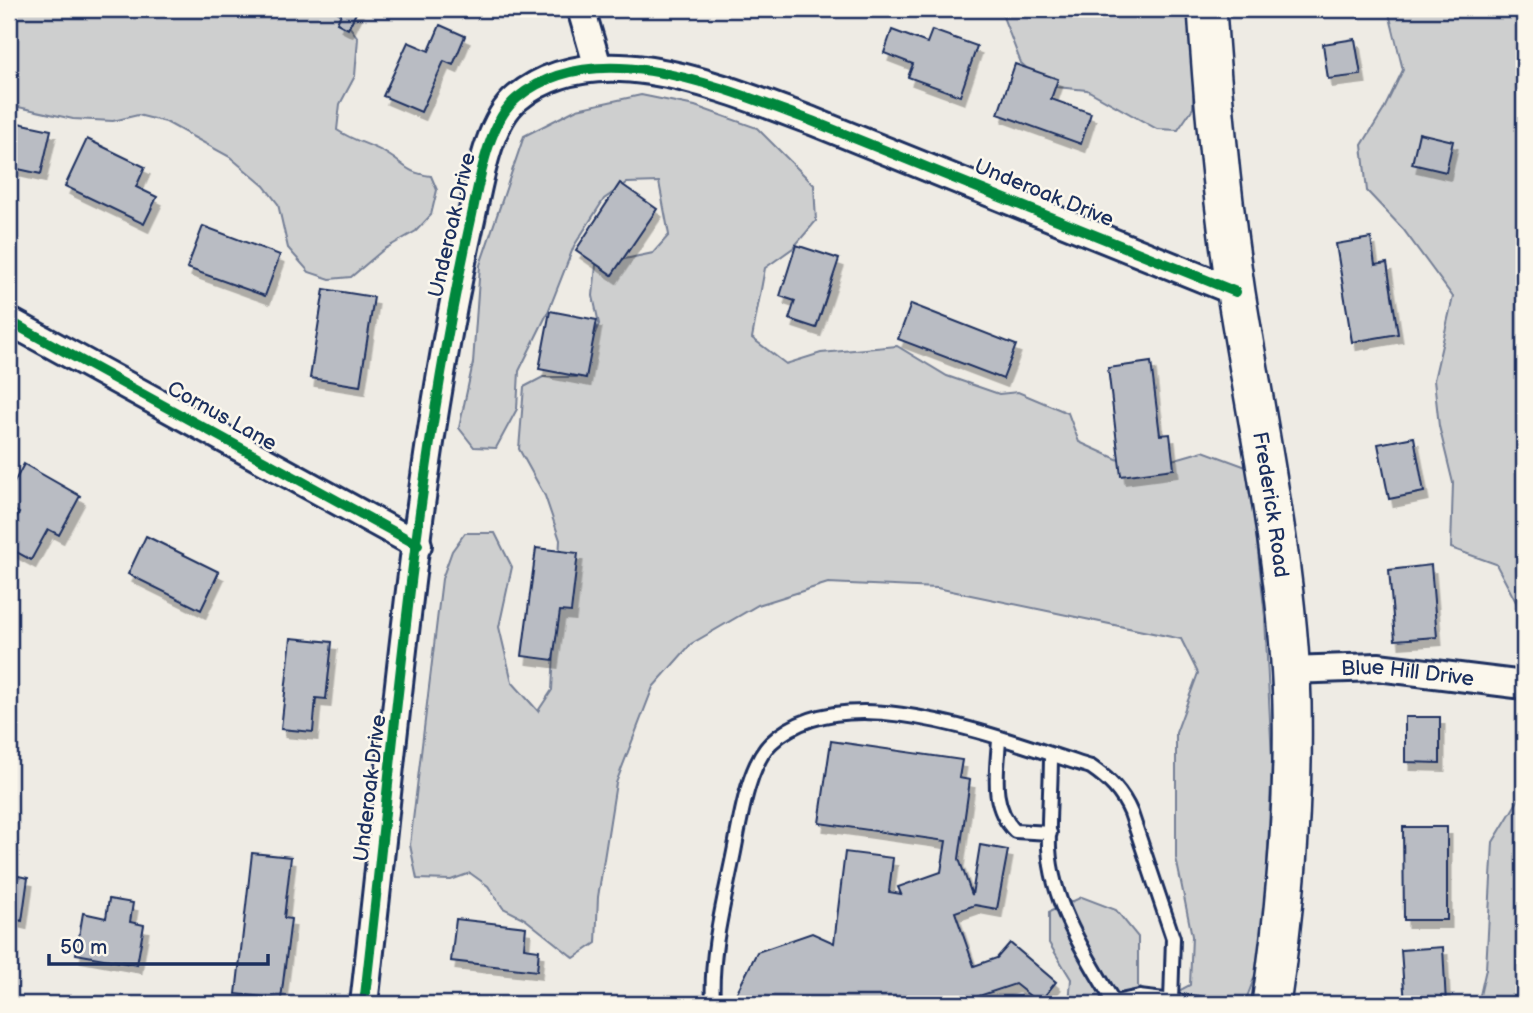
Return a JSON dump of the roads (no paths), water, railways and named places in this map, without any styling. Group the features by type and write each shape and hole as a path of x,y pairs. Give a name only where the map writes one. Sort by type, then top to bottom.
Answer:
{"main road":[{"name":"Frederick Road","path":"1206,9 1218,146 1236,292 1284,598 1289,670 1291,813 1282,932 1271,1004"}],"street":[{"path":"581,9 598,67"},
{"name":"Underoak Drive","path":"364,1004 418,545 452,308 486,154 501,119 515,99 561,76 598,67 675,76 749,97 1236,292"},
{"name":"Cornus Lane","path":"9,321 418,545"},
{"name":"Blue Hill Drive","path":"1289,670 1378,667 1524,685"}],"lane":[{"path":"713,1004 716,948 746,789 769,744 796,724 832,714 873,712 935,720 1091,767 1123,795 1172,938 1171,1001"},
{"path":"999,740 996,786 1002,818 1015,831 1050,833"},
{"path":"1051,755 1049,849 1059,897 1079,946 1109,1003 1139,997 1199,1004"}]}
